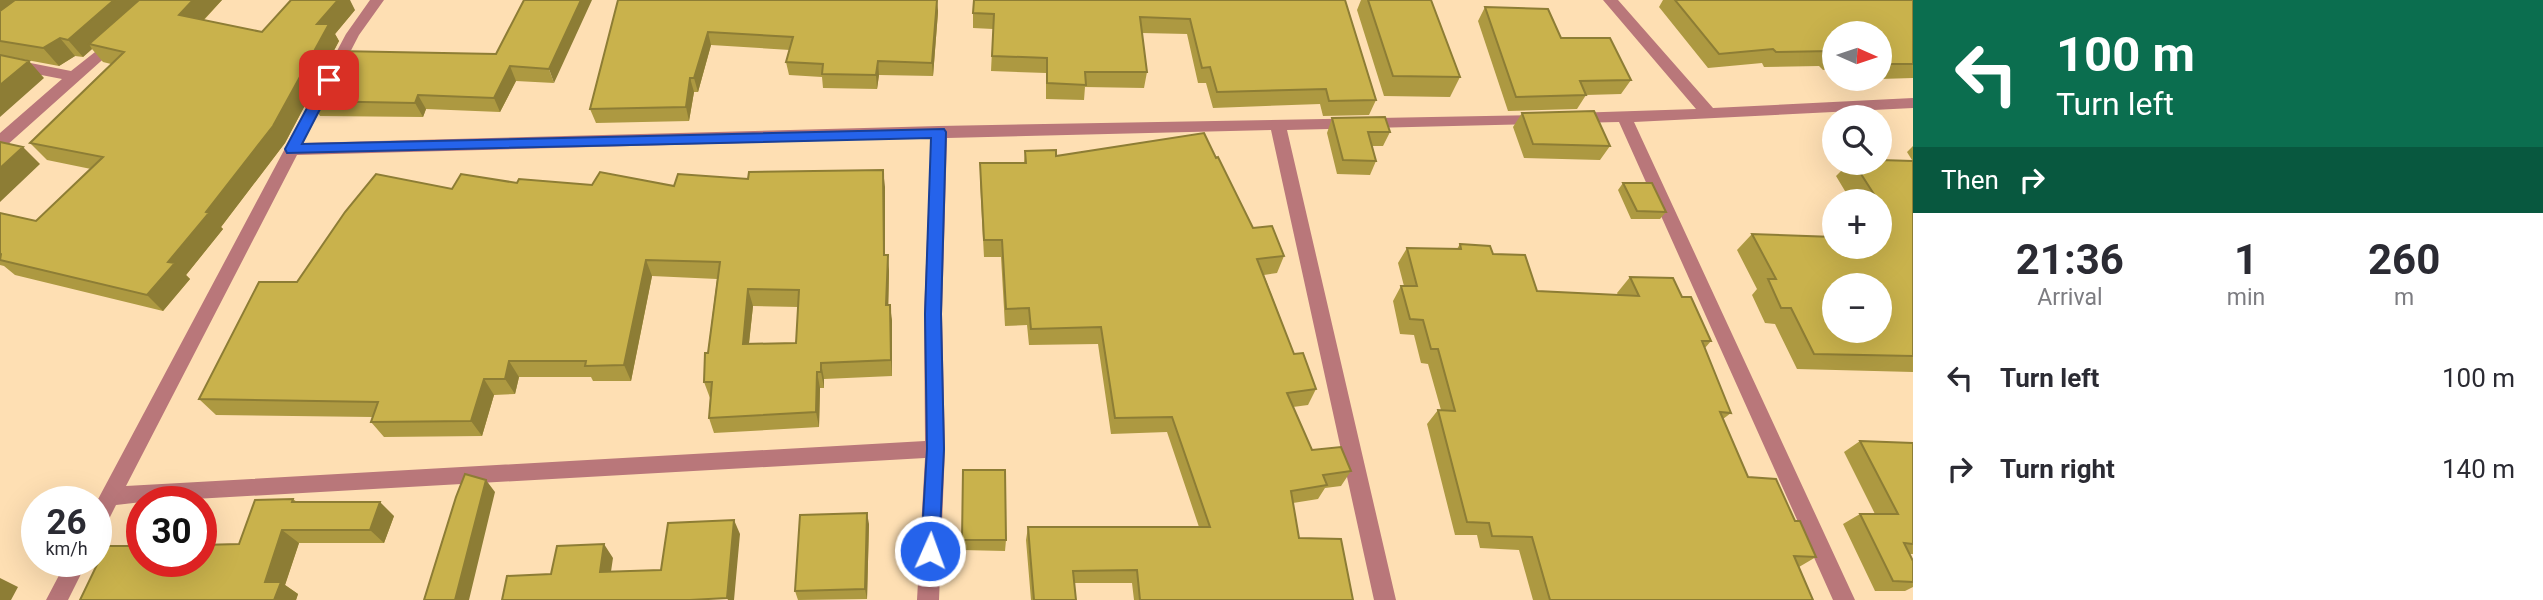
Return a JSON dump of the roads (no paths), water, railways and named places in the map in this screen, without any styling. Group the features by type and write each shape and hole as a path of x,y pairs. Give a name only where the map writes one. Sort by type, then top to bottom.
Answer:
{"street":[{"path":"112,494 292,149 354,34 377,0"},
{"path":"1610,0 1709,114"},
{"path":"0,142 123,34"},
{"path":"0,62 75,77"},
{"path":"292,149 1278,126 1380,116 1623,117 1913,103"},
{"path":"1623,117 1844,600"},
{"path":"1278,126 1385,600"},
{"path":"928,600 935,449 933,314 939,132"},
{"path":"112,496 935,449"},
{"path":"57,600 69,577"}]}
